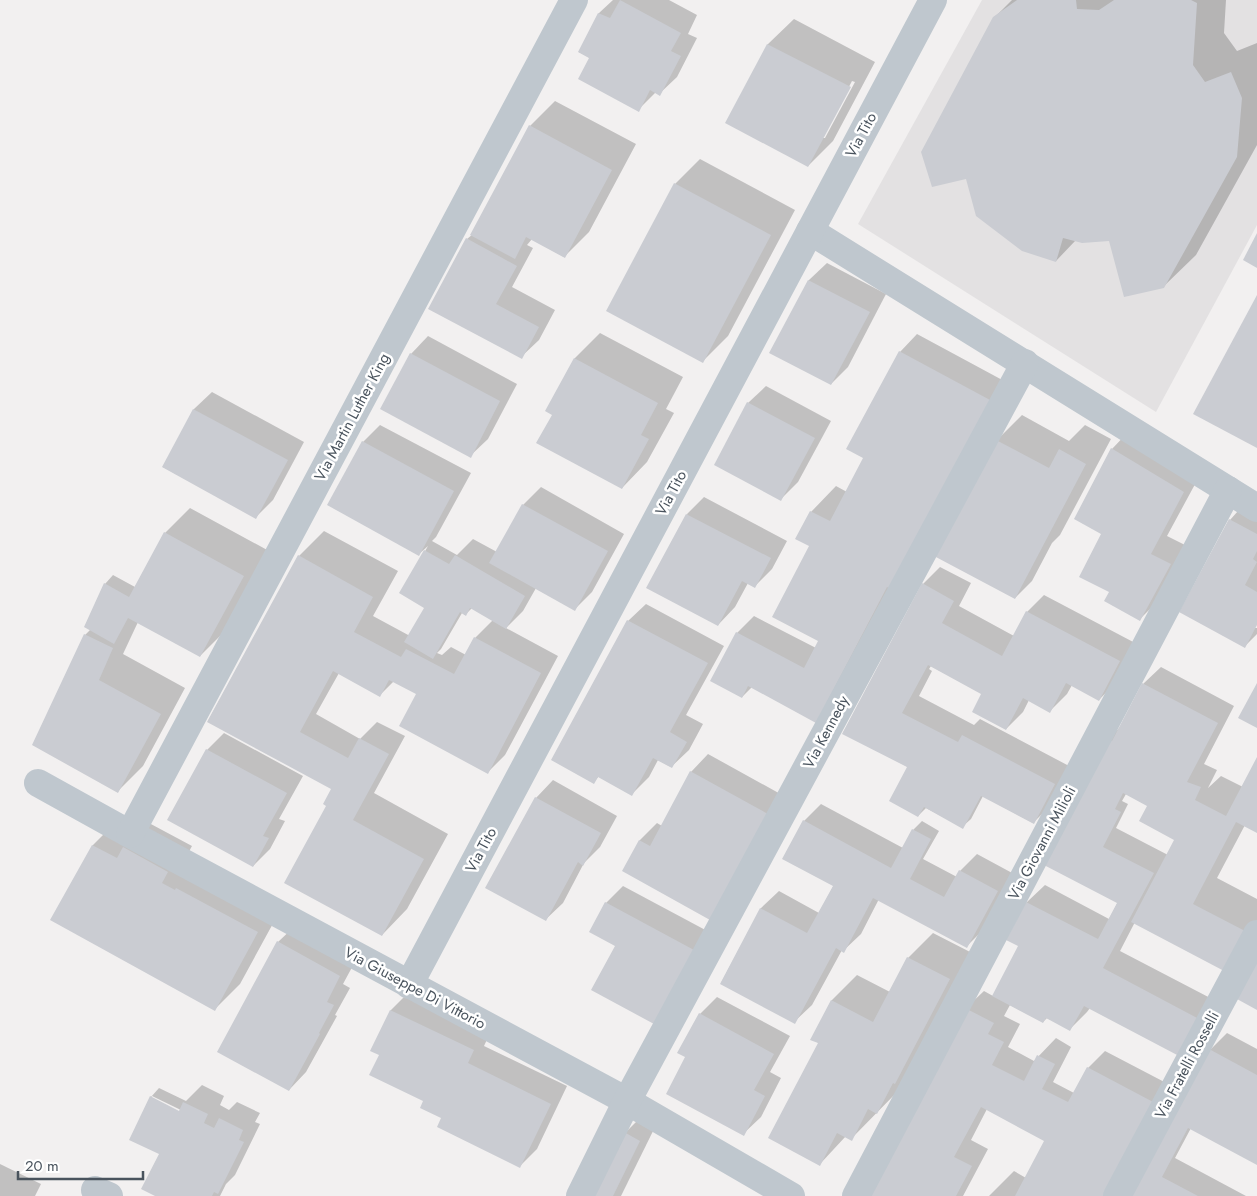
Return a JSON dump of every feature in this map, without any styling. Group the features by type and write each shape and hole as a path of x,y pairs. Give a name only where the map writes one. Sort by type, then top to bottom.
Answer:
{"street":[{"name":"Via Martin Luther King","path":"130,834 574,0"},
{"name":"Via Tito","path":"409,985 933,0"},
{"path":"810,231 1257,508"},
{"name":"Via Kennedy","path":"580,1196 627,1101 1025,363"},
{"name":"Via Giovanni Milioli","path":"856,1196 1228,490"},
{"name":"Via Giuseppe Di Vittorio","path":"38,783 627,1101 791,1196"},
{"name":"Via Fratelli Rosselli","path":"1117,1196 1257,934"}],"shaded area":[{"path":"982,0 1257,0 1257,225 1156,412 858,224"}],"building":[{"path":"620,0 681,33 671,51 681,56 660,96 650,90 639,112 578,79 589,58 578,52 598,13 610,18"},
{"path":"1017,0 1076,0 1077,9 1099,10 1114,0 1191,0 1197,3 1193,65 1205,82 1231,72 1242,98 1237,157 1164,288 1124,297 1109,241 1082,243 1063,238 1056,262 1022,251 976,216 966,179 932,187 921,152 993,17"},
{"path":"767,44 851,87 808,167 725,123"},
{"path":"529,125 612,170 565,258 526,237 515,259 470,235"},
{"path":"674,183 771,235 703,363 606,311"},
{"path":"1257,233 1257,268 1243,260"},
{"path":"466,238 517,266 496,304 539,327 522,359 428,309"},
{"path":"808,280 870,312 831,385 769,353"},
{"path":"1257,295 1257,448 1193,414"},
{"path":"899,351 990,400 889,588 887,587 816,723 748,686 742,698 710,681 736,632 804,668 818,641 772,617 809,546 795,539 810,511 830,521 863,458 846,449"},
{"path":"410,353 500,401 471,458 380,409"},
{"path":"574,358 658,403 641,435 649,439 622,489 536,443 552,415 545,411"},
{"path":"747,402 815,438 781,501 714,465"},
{"path":"193,409 288,460 256,519 162,467"},
{"path":"996,440 1049,468 1059,449 1086,464 1015,599 934,556"},
{"path":"362,441 454,491 419,556 327,505"},
{"path":"1111,448 1184,492 1151,554 1171,564 1140,621 1104,601 1109,592 1079,577 1101,534 1074,519"},
{"path":"522,504 608,551 575,611 489,563"},
{"path":"686,514 771,558 755,588 742,581 718,626 646,588"},
{"path":"1229,519 1257,534 1257,551 1253,559 1257,562 1245,585 1257,592 1257,625 1245,648 1179,612"},
{"path":"164,532 244,576 200,657 128,618 114,644 84,627 104,583 129,597"},
{"path":"424,550 449,564 455,555 525,596 506,629 470,608 466,616 460,612 433,659 404,642 424,608 399,593"},
{"path":"298,555 373,597 354,632 401,657 406,649 454,674 474,637 541,673 488,774 399,726 416,694 389,680 380,697 333,671 300,732 348,758 359,738 389,754 353,820 424,859 382,936 284,883 326,806 323,804 331,789 207,722"},
{"path":"922,583 954,601 942,623 1002,656 1026,611 1120,661 1099,701 1066,683 1050,713 1023,698 1006,730 972,712 981,694 928,665 902,713 958,742 962,735 1055,784 1034,824 981,796 963,829 924,807 918,817 889,801 907,767 842,734"},
{"path":"627,620 708,663 670,732 687,742 672,768 653,758 632,796 598,777 594,784 551,760"},
{"path":"84,634 113,648 99,680 161,714 118,793 32,745"},
{"path":"1142,683 1218,723 1187,782 1201,787 1195,800 1226,816 1257,757 1257,833 1236,822 1193,904 1247,932 1226,972 1131,922 1174,840 1139,821 1147,806 1123,793 1115,809 1121,812 1103,847 1154,873 1103,968 1199,1019 1179,1056 1084,1006 1070,1031 1046,1018 1043,1023 992,996 1018,946 1006,940 1026,902 1098,939 1117,903 1042,864 1108,738 1112,741"},
{"path":"1257,683 1257,728 1238,718"},
{"path":"206,749 287,793 263,836 269,838 253,867 167,820"},
{"path":"690,771 768,814 710,920 622,871 639,840 650,846"},
{"path":"535,797 601,833 583,866 578,862 546,921 485,888"},
{"path":"803,820 891,868 912,829 931,839 910,879 944,897 959,870 998,891 967,948 873,898 844,953 836,948 795,1024 720,984 760,908 807,933 833,886 782,859"},
{"path":"92,845 117,858 123,847 168,872 162,883 175,890 176,888 258,932 215,1011 50,920"},
{"path":"605,902 694,950 654,1024 591,990 615,946 589,932"},
{"path":"277,941 340,976 327,1002 334,1005 289,1091 217,1052"},
{"path":"907,957 950,979 895,1084 893,1083 877,1114 868,1109 852,1141 837,1133 820,1166 768,1138 818,1043 810,1040 831,1000 873,1022"},
{"path":"1257,961 1257,1010 1237,999"},
{"path":"965,1008 994,1023 988,1034 1004,1042 992,1065 1024,1081 1037,1055 1055,1064 1042,1089 1068,1102 1087,1067 1155,1103 1106,1196 1015,1196 1044,1141 981,1107 954,1157 972,1166 956,1196 869,1196"},
{"path":"390,1010 474,1050 468,1063 551,1104 520,1168 437,1127 441,1118 420,1108 423,1101 369,1075 379,1055 370,1051"},
{"path":"699,1013 774,1054 754,1090 765,1096 744,1136 666,1094 685,1057 677,1053"},
{"path":"1209,1049 1257,1075 1257,1165 1188,1128 1162,1177 1198,1196 1130,1196"},
{"path":"150,1096 179,1111 183,1102 208,1114 204,1123 214,1128 219,1118 243,1130 239,1140 244,1142 218,1194 214,1192 212,1196 155,1196 141,1189 159,1154 129,1140"},
{"path":"624,1132 640,1141 613,1196 592,1196"}]}
